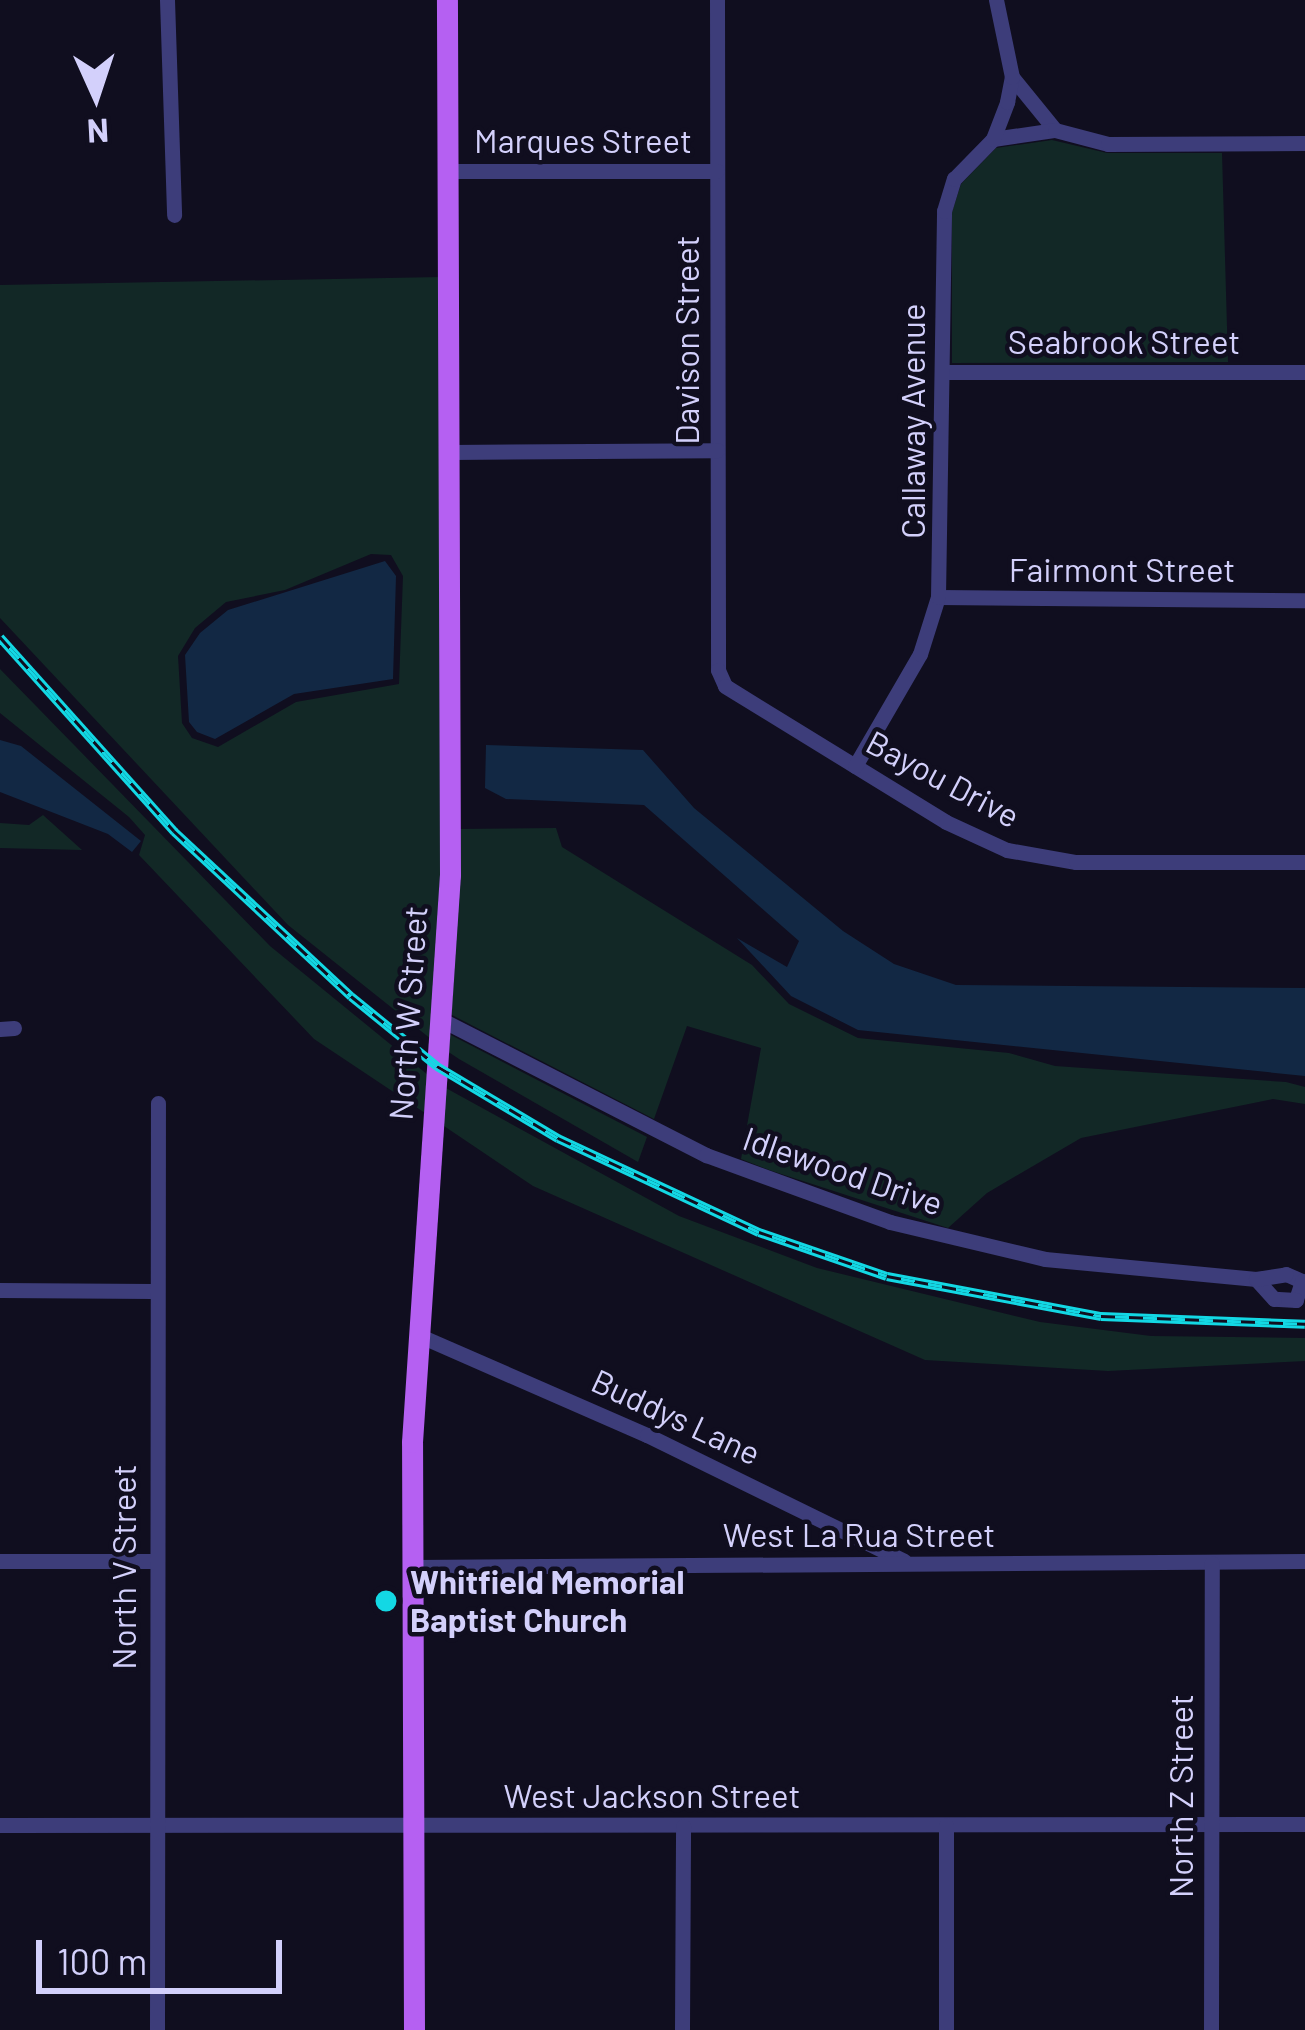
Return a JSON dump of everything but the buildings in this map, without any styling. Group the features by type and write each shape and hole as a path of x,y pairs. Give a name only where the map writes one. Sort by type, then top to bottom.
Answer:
{"main road":[{"name":"North W Street","path":"414,2030 413,1567 418,1335 450,875 447,0"}],"street":[{"path":"167,0 174,215"},
{"name":"Davison Street","path":"717,0 720,679"},
{"name":"Callaway Avenue","path":"996,0 1012,77 1055,130"},
{"name":"Callaway Avenue","path":"855,766 920,654 938,598 944,211 964,164 992,139 1012,77"},
{"path":"992,139 1055,130 1108,144 1305,143"},
{"name":"Marques Street","path":"449,171 717,171"},
{"name":"Seabrook Street","path":"943,372 1305,372"},
{"path":"450,452 717,450"},
{"name":"Fairmont Street","path":"938,598 1305,600"},
{"name":"Bayou Drive","path":"720,679 855,766 986,842 1036,857 1305,862"},
{"name":"Idlewood Drive","path":"442,1020 706,1155 890,1222 1045,1259 1256,1279"},
{"name":"North V Street","path":"157,2030 153,1291 158,1103"},
{"path":"0,1290 153,1291"},
{"name":"Buddys Lane","path":"418,1335 668,1445 906,1562"},
{"path":"0,1561 154,1561"},
{"name":"West La Rua Street","path":"413,1567 1305,1562"},
{"name":"North Z Street","path":"1211,2030 1212,1563"},
{"name":"West Jackson Street","path":"0,1826 1305,1824"},
{"path":"946,1825 946,2030"},
{"path":"682,2030 683,1826"}],"green space":[{"path":"1052,140 1107,153 1222,153 1228,362 952,363 952,212 961,184 996,148"},
{"path":"441,277 442,875 431,1039 288,925 0,618 0,285","holes":["371,554 391,555 403,576 399,684 296,702 218,747 192,738 182,723 178,656 195,628 226,602 285,590"]},
{"path":"0,669 270,946 428,1075 425,1113 314,1039 139,855 145,835 129,817 0,713"},
{"path":"43,815 82,850 0,848 0,823 29,825"},
{"path":"556,828 562,847 752,965 789,1004 858,1038 1009,1053 1055,1066 1286,1082 1305,1087 1305,1104 1273,1099 1081,1138 987,1193 948,1228 772,1171 741,1159 761,1048 687,1026 654,1119 450,1014 458,829"},
{"path":"449,1034 647,1137 638,1162 447,1051"},
{"path":"444,1087 679,1216 817,1268 1040,1322 1151,1336 1305,1338 1305,1361 1108,1371 925,1360 533,1186 441,1124"}],"water":[{"path":"385,561 396,576 393,679 294,694 215,739 197,732 189,722 185,655 200,633 228,610"},
{"path":"0,740 21,746 141,841 132,852 108,834 0,792"},
{"path":"486,745 643,750 694,808 843,931 894,964 956,985 1305,988 1305,1076 858,1030 791,996 737,938 787,967 799,941 644,805 506,799 485,788"}],"railway":[{"path":"0,637 174,831 351,996 437,1066 558,1138 759,1232 887,1276 1101,1316 1305,1324"}],"place":[{"name":"Whitfield Memorial Baptist Church","path":"386,1601"}]}
